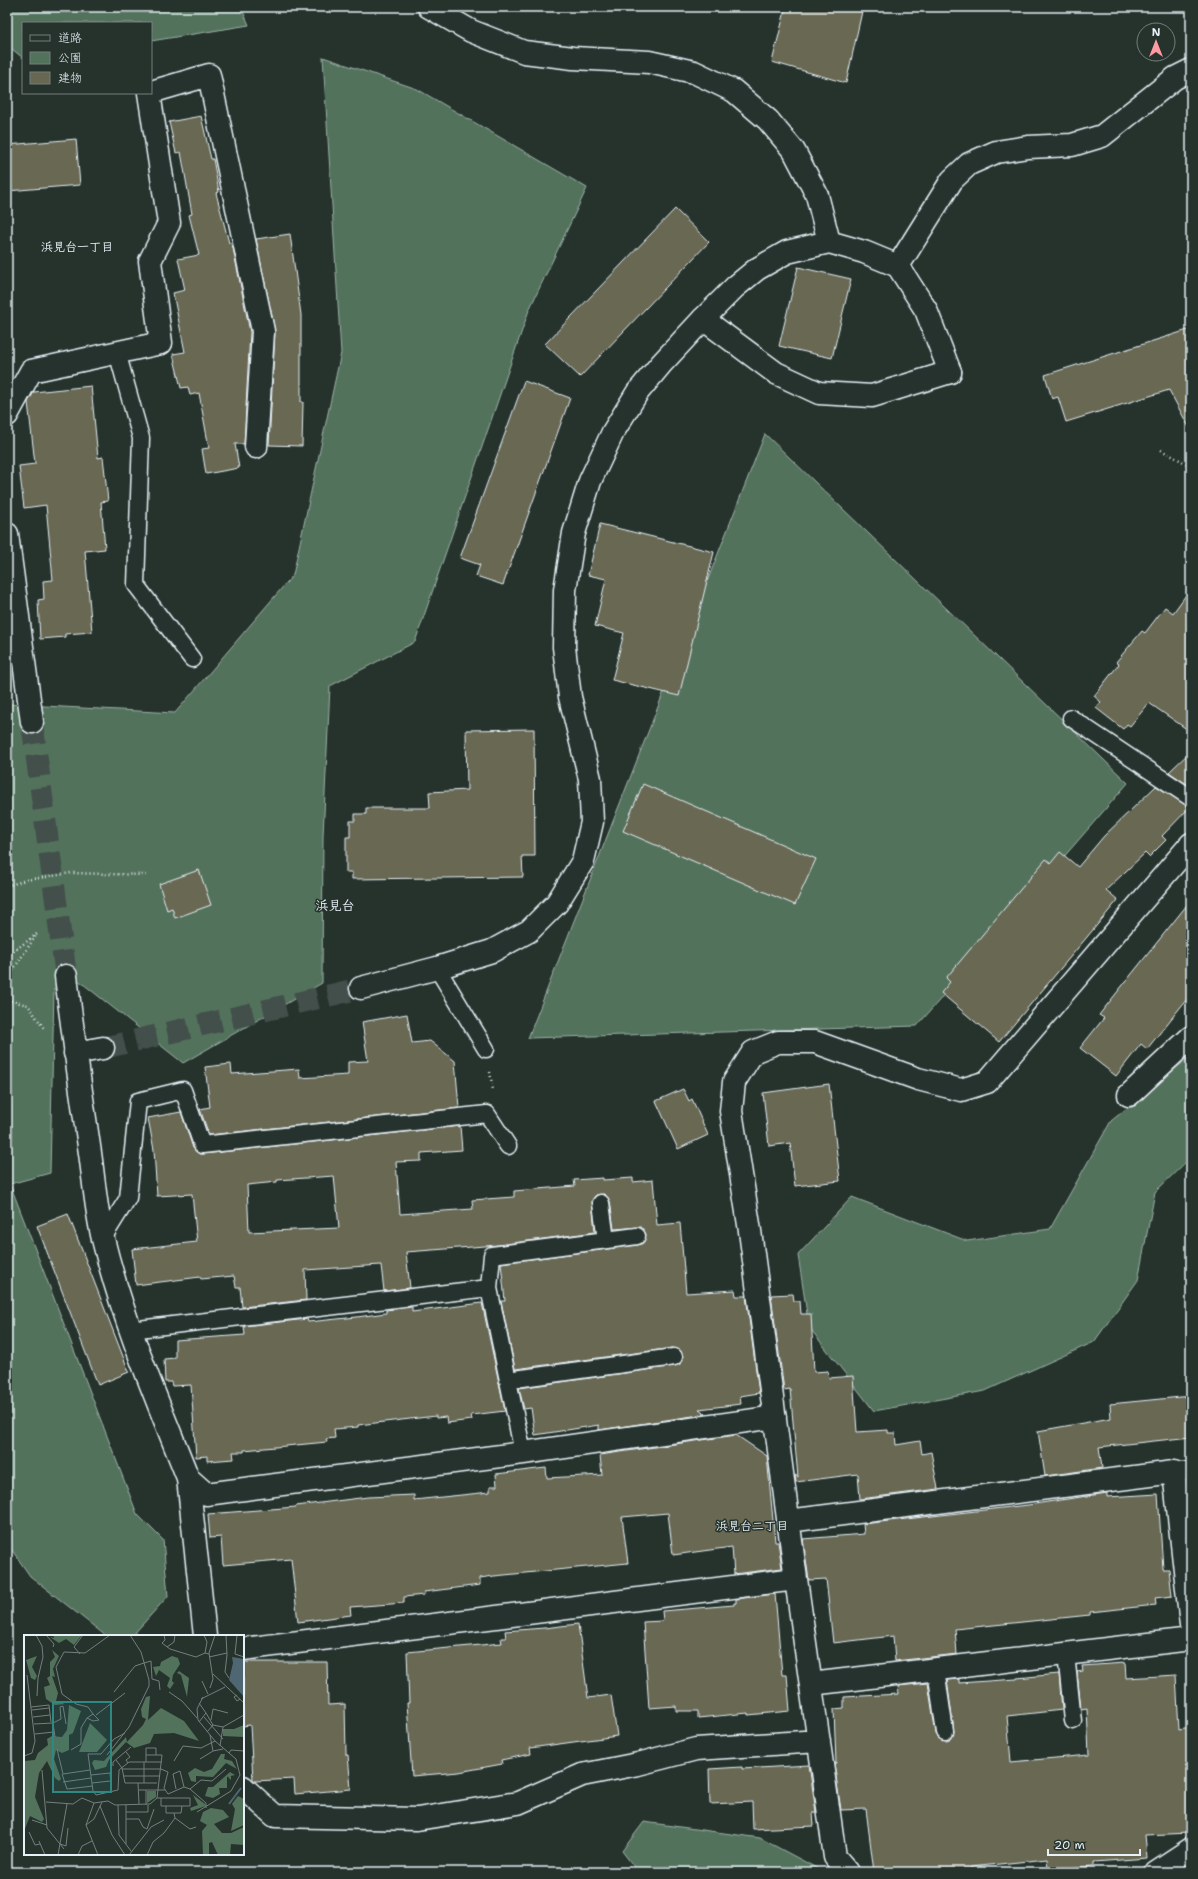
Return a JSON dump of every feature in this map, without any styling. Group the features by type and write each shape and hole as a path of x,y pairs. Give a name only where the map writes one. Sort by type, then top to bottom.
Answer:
{"street":[{"path":"429,7 471,31 524,52 573,58 649,62 694,72 734,91 768,120 794,151 817,195 829,242"},
{"path":"898,266 952,180 969,164 996,152 1028,147 1072,145 1102,136 1175,78 1191,70"},
{"path":"152,92 209,75 263,332 256,447"},
{"path":"7,415 31,371 161,343 150,261 169,223 150,94"},
{"path":"361,988 437,968 492,951 529,931 557,903 583,861 592,822 590,779 570,697 564,646 565,590 574,533 590,481 612,432 637,393 662,363 703,319 735,287 757,269 787,252 829,242 864,252 898,266 926,310 950,372 872,396 819,393 776,373 703,319"},
{"path":"7,534 11,608 32,722"},
{"path":"848,1872 835,1857 788,1521 750,1231 731,1111 734,1082 753,1052 778,1042 815,1042 918,1079 962,1090 986,1082 1191,844"},
{"path":"66,976 75,1049 103,1238 130,1330 188,1478 204,1635"},
{"path":"1129,1095 1191,1037"},
{"path":"75,1049 103,1048"},
{"path":"188,1478 206,1494 523,1453 775,1417"},
{"path":"788,1521 1183,1471 1191,1625"},
{"path":"244,1649 796,1579"},
{"path":"811,1684 1191,1639"},
{"path":"244,1788 275,1816 417,1818 518,1803 582,1775 638,1764 696,1749 819,1740"},
{"path":"1156,1872 1191,1848"}],"lane":[{"path":"116,352 141,438 136,585 192,659"},
{"path":"1071,718 1191,798"},
{"path":"437,968 486,1049"},
{"path":"103,1238 128,1198 138,1101 183,1090 202,1145 487,1114 508,1146"},
{"path":"601,1203 606,1240"},
{"path":"523,1453 489,1288 492,1255 637,1236"},
{"path":"130,1330 489,1288"},
{"path":"508,1380 674,1357"},
{"path":"1066,1654 1073,1721"},
{"path":"936,1670 945,1732"}],"path":[{"path":"1161,450 1191,466"},
{"path":"7,886 26,880 71,873 146,875"},
{"path":"7,956 37,934 7,979"},
{"path":"7,1000 28,1005 52,1042 75,1049"},
{"path":"486,1049 493,1092 487,1114"}],"green space":[{"path":"7,7 241,7 249,25 152,41 152,22 22,22 22,57 7,45"},
{"path":"323,57 417,89 587,188 529,310 415,642 330,686 323,836 322,983 183,1063 73,976 54,989 50,1173 10,1184 137,1514 163,1540 168,1596 133,1635 105,1635 30,1576 7,1543 7,704 175,713 293,575 341,353"},
{"path":"765,434 1128,783 917,1026 528,1038"},
{"path":"1191,1056 1191,1157 1155,1192 1138,1280 1094,1342 985,1391 874,1411 809,1327 798,1255 852,1197 967,1241 1050,1229 1111,1121"},
{"path":"644,1822 760,1838 824,1872 638,1872 622,1851"}],"building":[{"path":"786,7 863,7 846,83 772,62"},
{"path":"201,116 211,159 213,159 219,192 216,193 229,243 232,243 250,332 244,444 235,444 239,468 206,474 202,449 209,448 199,393 190,395 188,387 181,388 173,354 185,352 173,293 185,290 178,259 199,255 189,215 192,214 181,152 176,153 169,122"},
{"path":"76,139 80,185 7,191 7,145"},
{"path":"675,209 709,242 580,377 545,344"},
{"path":"290,234 301,315 301,402 303,402 302,446 269,445 275,332 256,239"},
{"path":"798,267 851,279 832,358 779,346"},
{"path":"1191,329 1191,431 1169,390 1066,422 1058,397 1052,399 1045,375"},
{"path":"524,381 570,398 503,585 476,576 480,565 460,558"},
{"path":"91,386 98,458 103,457 108,501 101,502 105,549 85,551 92,632 65,634 65,637 40,639 38,600 44,599 43,581 53,580 46,505 24,508 19,466 35,464 28,402 34,392"},
{"path":"600,524 714,552 679,696 612,680 624,633 595,626 606,579 588,575"},
{"path":"1191,588 1191,732 1149,703 1130,726 1127,724 1123,729 1096,708 1101,702 1094,696 1119,664 1116,662 1142,631 1145,633 1165,607 1173,613"},
{"path":"534,729 535,856 522,856 523,877 352,879 352,872 346,872 346,837 350,837 350,821 355,821 355,814 366,814 366,808 430,808 429,792 467,790 466,730"},
{"path":"1191,751 1191,787 1169,772"},
{"path":"643,784 816,859 795,905 623,831"},
{"path":"1156,786 1190,807 1162,836 1166,840 1149,857 1145,853 1106,890 1118,900 999,1042 941,993 950,982 946,978 1046,859 1051,863 1060,852 1078,867 1104,836"},
{"path":"199,870 211,905 175,918 172,908 167,910 159,884"},
{"path":"1191,900 1191,994 1147,1049 1141,1044 1116,1076 1080,1048 1104,1018 1099,1015"},
{"path":"407,1014 412,1043 430,1041 455,1061 459,1108 209,1135 200,1109 210,1107 205,1067 231,1064 232,1074 299,1069 300,1078 348,1075 348,1062 368,1061 362,1022"},
{"path":"829,1084 840,1181 795,1186 790,1143 769,1146 763,1093"},
{"path":"683,1089 689,1101 692,1099 708,1135 678,1149 656,1101"},
{"path":"181,1112 193,1148 199,1154 460,1126 462,1150 421,1153 421,1161 396,1162 400,1214 473,1209 472,1200 514,1197 514,1191 575,1186 574,1180 633,1178 633,1182 653,1180 657,1225 680,1223 686,1293 735,1290 736,1296 746,1296 759,1393 740,1396 741,1404 699,1409 706,1414 599,1430 599,1425 535,1435 531,1408 524,1409 519,1388 675,1366 680,1364 683,1360 681,1351 673,1348 515,1369 501,1301 505,1301 501,1263 638,1245 643,1243 646,1234 641,1227 614,1229 610,1201 604,1194 596,1195 592,1200 595,1232 498,1245 406,1252 410,1288 384,1291 381,1265 305,1270 306,1300 242,1307 240,1287 236,1287 234,1276 201,1279 200,1277 136,1285 132,1249 197,1242 192,1194 157,1196 154,1150 148,1118","holes":["334,1176 339,1228 249,1232 247,1185 277,1182 277,1180"]},
{"path":"68,1214 129,1372 98,1385 37,1226"},
{"path":"793,1294 794,1301 800,1301 801,1314 811,1314 814,1372 828,1371 829,1378 853,1376 857,1432 888,1430 888,1433 895,1433 896,1445 920,1441 922,1454 931,1452 938,1489 860,1499 858,1474 796,1482 795,1475 798,1477 790,1389 784,1390 771,1295"},
{"path":"482,1303 505,1411 471,1415 472,1420 447,1423 446,1417 436,1418 436,1416 358,1425 358,1427 334,1429 335,1438 326,1439 327,1442 244,1450 244,1452 233,1452 234,1459 207,1461 207,1456 196,1457 191,1385 172,1386 171,1382 165,1382 164,1359 175,1358 175,1340 245,1335 244,1326 307,1319 308,1322 357,1317 386,1313 386,1310 412,1307 412,1312"},
{"path":"1191,1396 1191,1437 1099,1447 1102,1468 1045,1476 1038,1431 1111,1418 1110,1404"},
{"path":"736,1435 767,1456 775,1542 778,1542 782,1568 734,1574 732,1547 673,1555 668,1513 622,1517 628,1563 480,1578 480,1585 424,1592 424,1595 404,1597 404,1603 350,1607 351,1615 298,1622 291,1559 223,1565 221,1537 210,1538 208,1514 296,1507 368,1497 414,1495 414,1500 490,1492 490,1486 497,1486 496,1474 546,1468 547,1478 602,1475 600,1455"},
{"path":"1107,1493 1107,1497 1158,1494 1163,1569 1169,1569 1172,1596 1155,1598 1156,1605 1090,1612 1090,1615 955,1629 957,1654 895,1661 893,1636 833,1643 826,1579 809,1580 803,1539 864,1534 863,1524 1028,1505"},
{"path":"775,1594 782,1675 787,1675 790,1711 698,1718 698,1711 676,1711 676,1706 649,1708 643,1622 663,1621 662,1611 734,1605 734,1603 736,1603 736,1599"},
{"path":"578,1624 588,1698 611,1695 617,1736 530,1748 531,1754 501,1760 502,1764 459,1772 412,1776 407,1703 409,1703 407,1652 502,1643 501,1638 506,1638 505,1631"},
{"path":"244,1662 327,1662 328,1705 345,1704 346,1755 348,1755 351,1789 295,1794 294,1779 253,1780 250,1725 244,1726"},
{"path":"1125,1663 1126,1678 1176,1675 1179,1730 1191,1728 1191,1833 1145,1835 1147,1858 1094,1862 1094,1866 1048,1869 1047,1859 971,1867 971,1872 874,1872 866,1809 841,1810 834,1763 836,1763 834,1709 844,1708 844,1697 899,1694 898,1686 928,1683 936,1734 938,1738 946,1741 951,1739 954,1731 947,1680 959,1679 959,1683 1017,1679 1059,1674 1062,1710 1007,1716 1011,1762 1089,1755 1087,1708 1081,1709 1077,1672 1083,1671 1082,1666"},
{"path":"809,1765 816,1812 813,1812 814,1826 753,1829 752,1802 710,1804 709,1769 742,1767 742,1769"}],"tunnel":[{"path":"32,722 66,976"},
{"path":"103,1048 361,988"}],"district":[{"name":"浜見台一丁目","path":"77,247"},
{"name":"浜見台","path":"335,905"},
{"name":"浜見台二丁目","path":"752,1526"}]}
